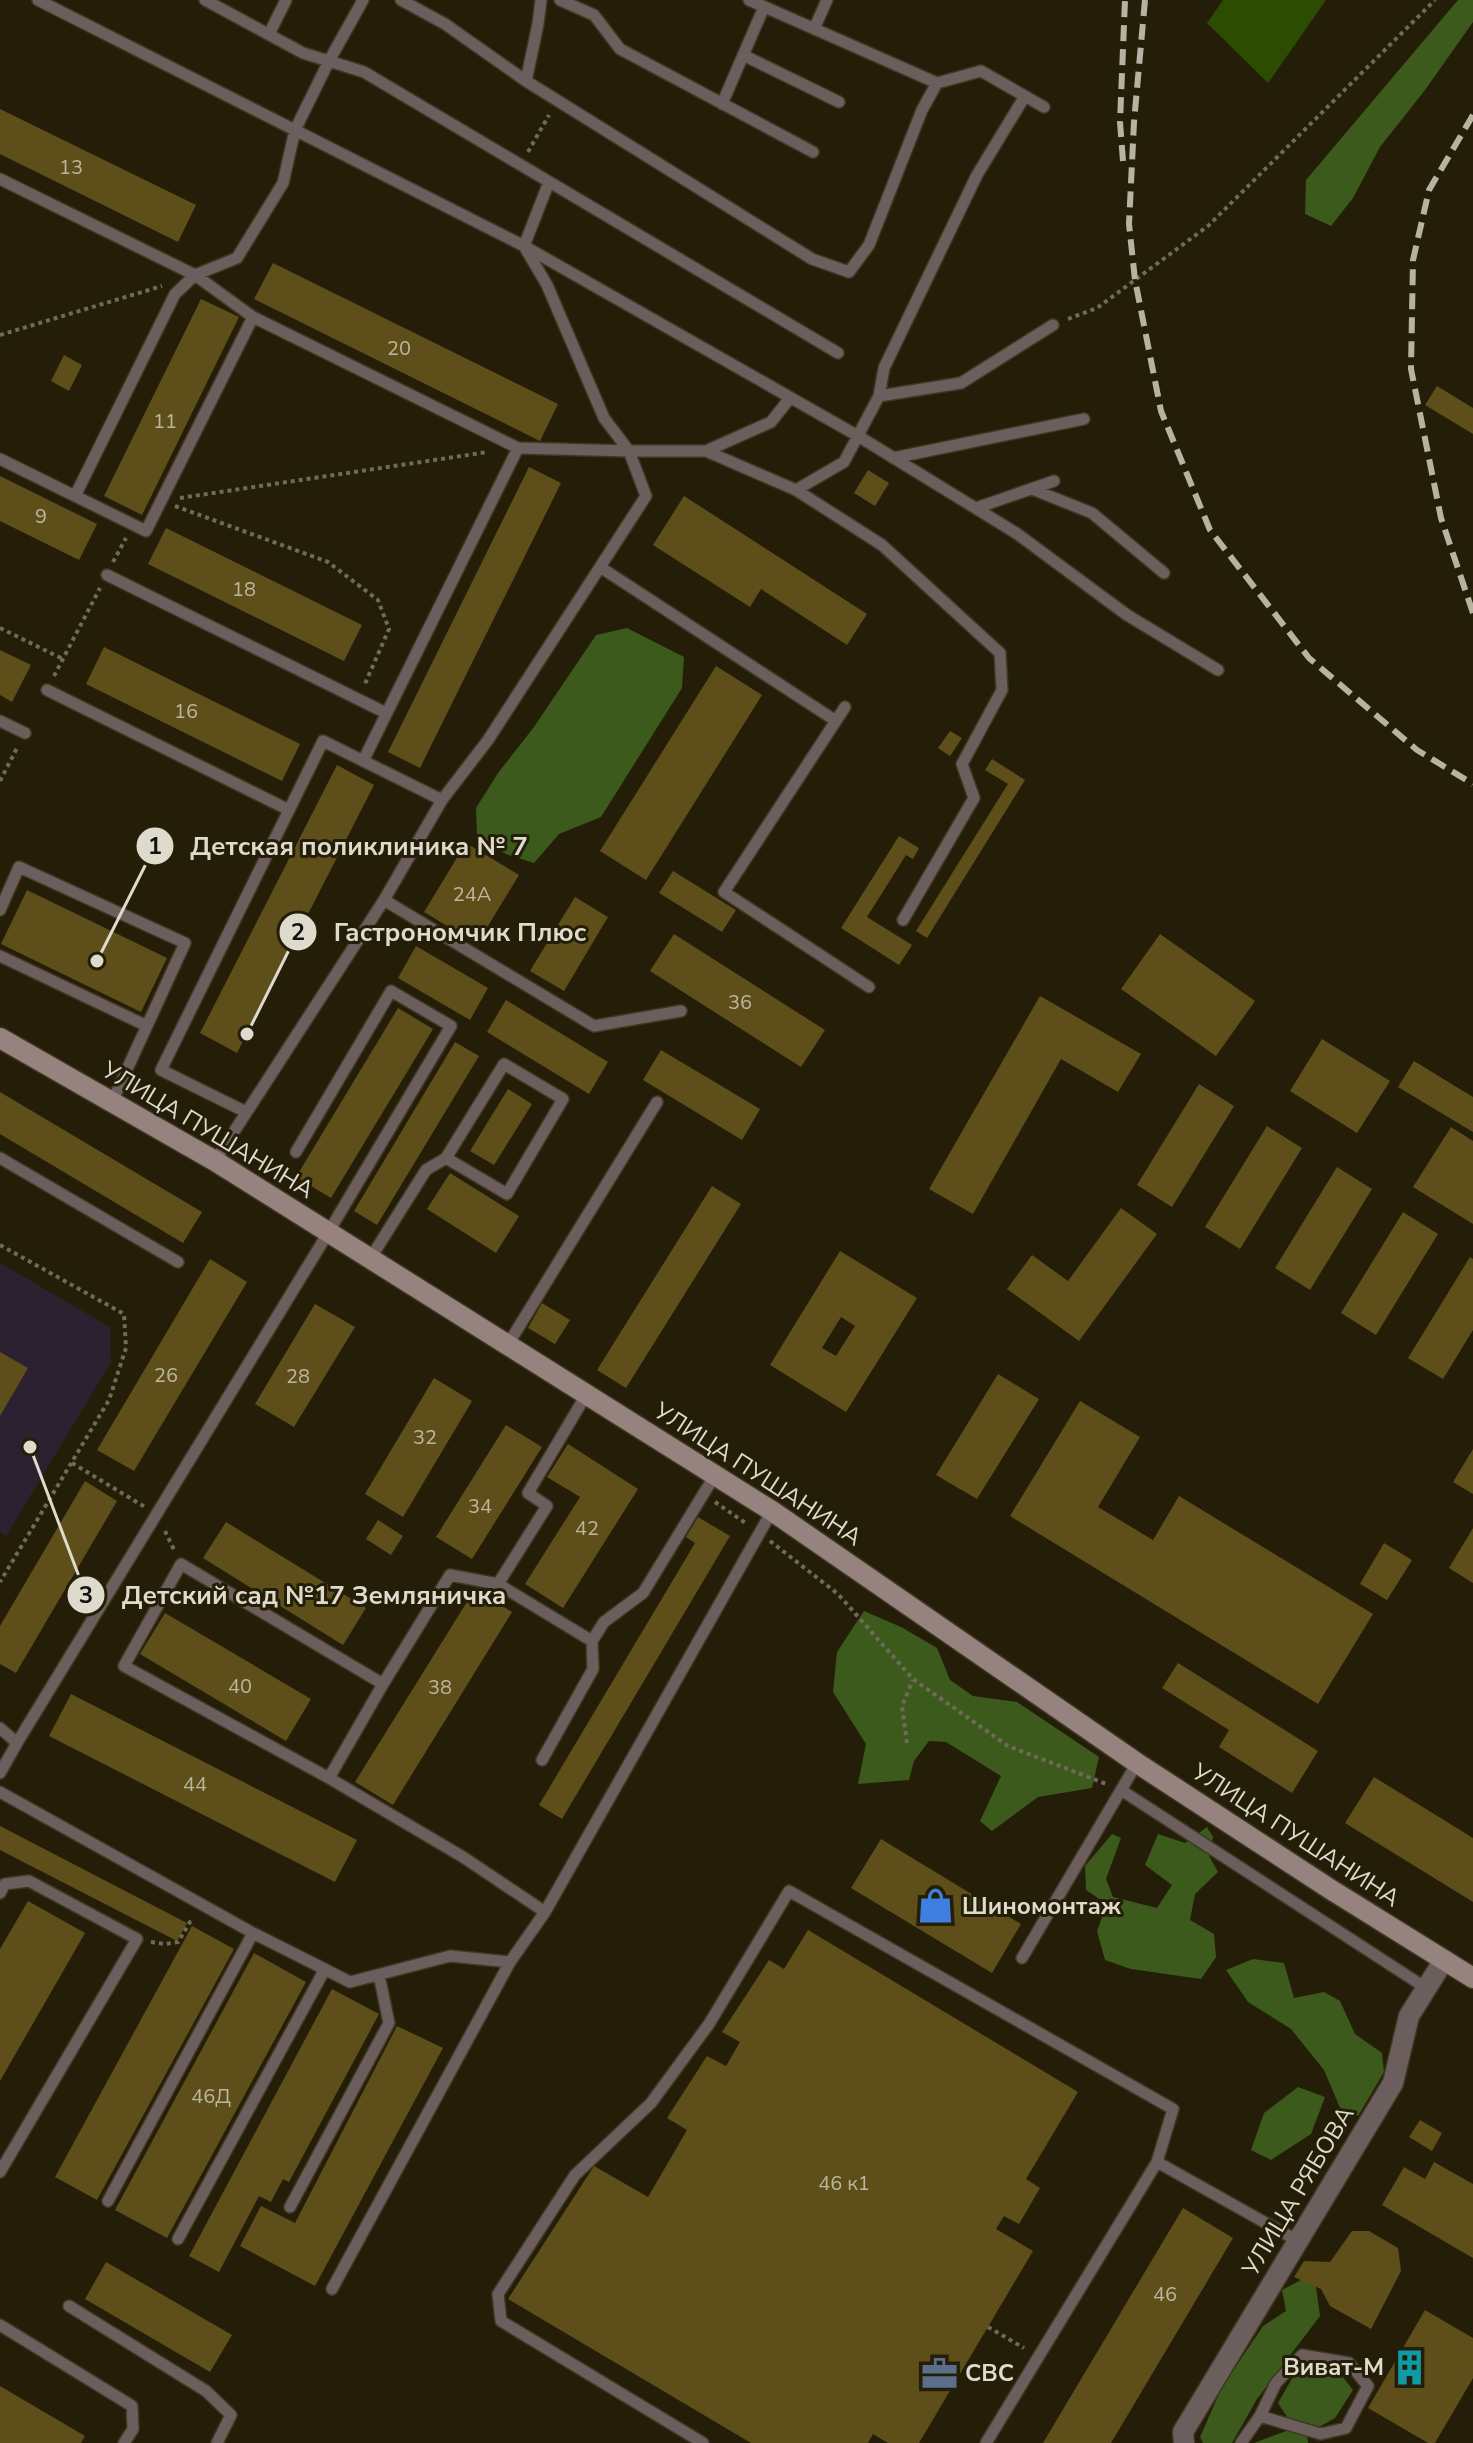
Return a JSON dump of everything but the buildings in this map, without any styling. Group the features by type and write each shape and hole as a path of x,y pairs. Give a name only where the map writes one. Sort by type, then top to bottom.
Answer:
{"street":[{"name":"УЛИЦА ПУШАНИНА","path":"0,1038 215,1161 772,1511 1137,1763 1473,1978"},
{"name":"УЛИЦА РЯБОВА","path":"1184,2443 1183,2432 1393,2083 1409,2016 1444,1960"}],"lane":[{"path":"38,0 524,246 858,436 976,508 1016,533 1127,615 1218,670"},
{"path":"205,0 303,53 364,72 838,353"},
{"path":"269,34 286,0"},
{"path":"75,496 175,294 195,275 237,258 283,183 295,130 363,0"},
{"path":"401,0 445,24 557,101 812,259 849,272 869,245 922,110 937,83"},
{"path":"526,81 541,0"},
{"path":"560,0 594,15 620,49 813,152"},
{"path":"749,0 937,83 981,71 1044,107"},
{"path":"814,29 827,0"},
{"path":"722,104 764,7"},
{"path":"743,55 839,102"},
{"path":"796,490 844,462 879,396 884,368 977,175 1025,96"},
{"path":"0,179 195,275 253,317 518,448 706,451 796,490 882,545 1000,653 1002,690 962,764 974,798 903,920"},
{"path":"524,246 549,182"},
{"path":"215,1161 384,900 442,800 488,740 646,496 629,451 604,418 547,285 524,246"},
{"path":"0,459 146,531 253,317"},
{"path":"879,396 961,383 1053,325"},
{"path":"706,451 771,422 790,398"},
{"path":"893,458 1084,419"},
{"path":"363,761 518,448"},
{"path":"976,508 1054,481"},
{"path":"1032,489 1092,513 1164,573"},
{"path":"600,567 836,721"},
{"path":"107,575 386,713"},
{"path":"47,690 289,810"},
{"path":"845,707 724,892 869,987"},
{"path":"0,721 25,733"},
{"path":"246,1112 161,1070 323,741 442,800"},
{"path":"0,910 19,867 185,943 112,1102"},
{"path":"384,900 594,1026 681,1011"},
{"path":"0,956 147,1026"},
{"path":"0,1773 451,1026 391,991 296,1152"},
{"path":"370,1259 426,1170 446,1158 504,1064 563,1099 507,1194 446,1158"},
{"path":"507,1346 657,1102"},
{"path":"0,1158 178,1262"},
{"path":"498,1584 547,1506 528,1493 586,1395"},
{"path":"542,1760 593,1669 592,1641 604,1622 643,1593 715,1475"},
{"path":"332,2289 510,1962 545,1912 772,1511"},
{"path":"383,1684 181,1564 124,1666 329,1778 463,1857 545,1912"},
{"path":"329,1778 450,1575 498,1584 592,1641"},
{"path":"0,1728 17,1743"},
{"path":"1022,1958 1137,1763"},
{"path":"1121,1790 1426,1988"},
{"path":"0,1792 253,1933 350,1982 450,1956 510,1962"},
{"path":"0,1893 5,1884 29,1881 137,1939 0,2172"},
{"path":"703,2443 501,2321 498,2294 575,2175 651,2103 700,2035 789,1891 1173,2109 1157,2162 986,2443"},
{"path":"108,2201 253,1933"},
{"path":"178,2239 325,1969"},
{"path":"290,2207 389,2023 379,1975"},
{"path":"1157,2162 1298,2241"},
{"path":"69,2306 206,2391 231,2415 217,2443"},
{"path":"0,2325 132,2406 133,2429 124,2443"},
{"path":"1241,2443 1260,2416 1276,2383 1302,2355 1349,2363 1368,2386 1346,2428 1321,2434 1260,2416"}],"path":[{"path":"1053,325 1097,308 1208,226 1435,0"},
{"path":"521,165 557,101"},
{"path":"0,335 195,275"},
{"path":"162,501 518,448"},
{"path":"162,501 328,562 378,600 389,629 359,699"},
{"path":"47,690 132,525"},
{"path":"0,628 63,659"},
{"path":"0,781 25,733"},
{"path":"0,1245 124,1314 126,1348 109,1400 0,1582"},
{"path":"72,1463 156,1513 181,1564"},
{"path":"703,1494 760,1533 838,1594 913,1679 1008,1746 1121,1790"},
{"path":"907,1743 902,1706 913,1679"},
{"path":"137,1939 165,1944 178,1942 190,1922 211,1909"},
{"path":"988,2327 1039,2358"}],"shaded area":[{"path":"0,1263 110,1327 111,1362 6,1536 0,1532"}],"green space":[{"path":"1223,0 1326,0 1268,83 1207,23"},
{"path":"1458,0 1473,0 1473,22 1380,147 1353,198 1331,226 1305,214 1306,180"},
{"path":"627,628 684,657 682,688 601,817 559,834 534,863 506,854 477,834 476,808 596,635"},
{"path":"864,1611 901,1627 937,1648 950,1680 973,1696 1017,1702 1099,1757 1092,1788 1038,1797 992,1831 980,1821 1001,1776 946,1742 929,1741 914,1761 909,1780 858,1784 866,1744 833,1692 837,1652"},
{"path":"1207,1827 1213,1837 1209,1856 1218,1872 1195,1894 1190,1920 1214,1934 1216,1957 1201,1979 1131,1969 1105,1960 1097,1931 1107,1904 1086,1890 1085,1866 1112,1834 1121,1838 1106,1879 1113,1897 1157,1908 1172,1885 1145,1865 1158,1834 1185,1843"},
{"path":"1253,1959 1284,1963 1294,1998 1324,1992 1340,2001 1355,2034 1382,2053 1384,2072 1358,2116 1341,2110 1324,2070 1291,2029 1248,2002 1226,1970"},
{"path":"1298,2087 1325,2097 1311,2134 1271,2160 1251,2150 1264,2113"},
{"path":"1314,2273 1320,2316 1257,2399 1232,2443 1203,2443 1200,2437 1222,2387 1263,2326 1286,2311 1282,2290"},
{"path":"1329,2359 1353,2390 1335,2418 1307,2434 1308,2443 1254,2443 1294,2428 1278,2403 1293,2377"}],"railway":[{"path":"1123,161 1120,122 1125,0"},
{"path":"1145,0 1129,224 1135,280 1161,411 1210,530 1309,658 1417,750 1473,784"},
{"path":"1473,115 1429,190 1413,260 1411,369 1441,518 1473,613"}],"place":[{"name":"Детская поликлиника № 7","path":"97,961"},
{"name":"Гастрономчик Плюс","path":"247,1034"},
{"name":"Детский сад №17 Земляничка","path":"30,1447"},
{"name":"Шиномонтаж","path":"936,1906"},
{"name":"Виват-М","path":"1410,2367"},
{"name":"СВС","path":"939,2373"}]}
